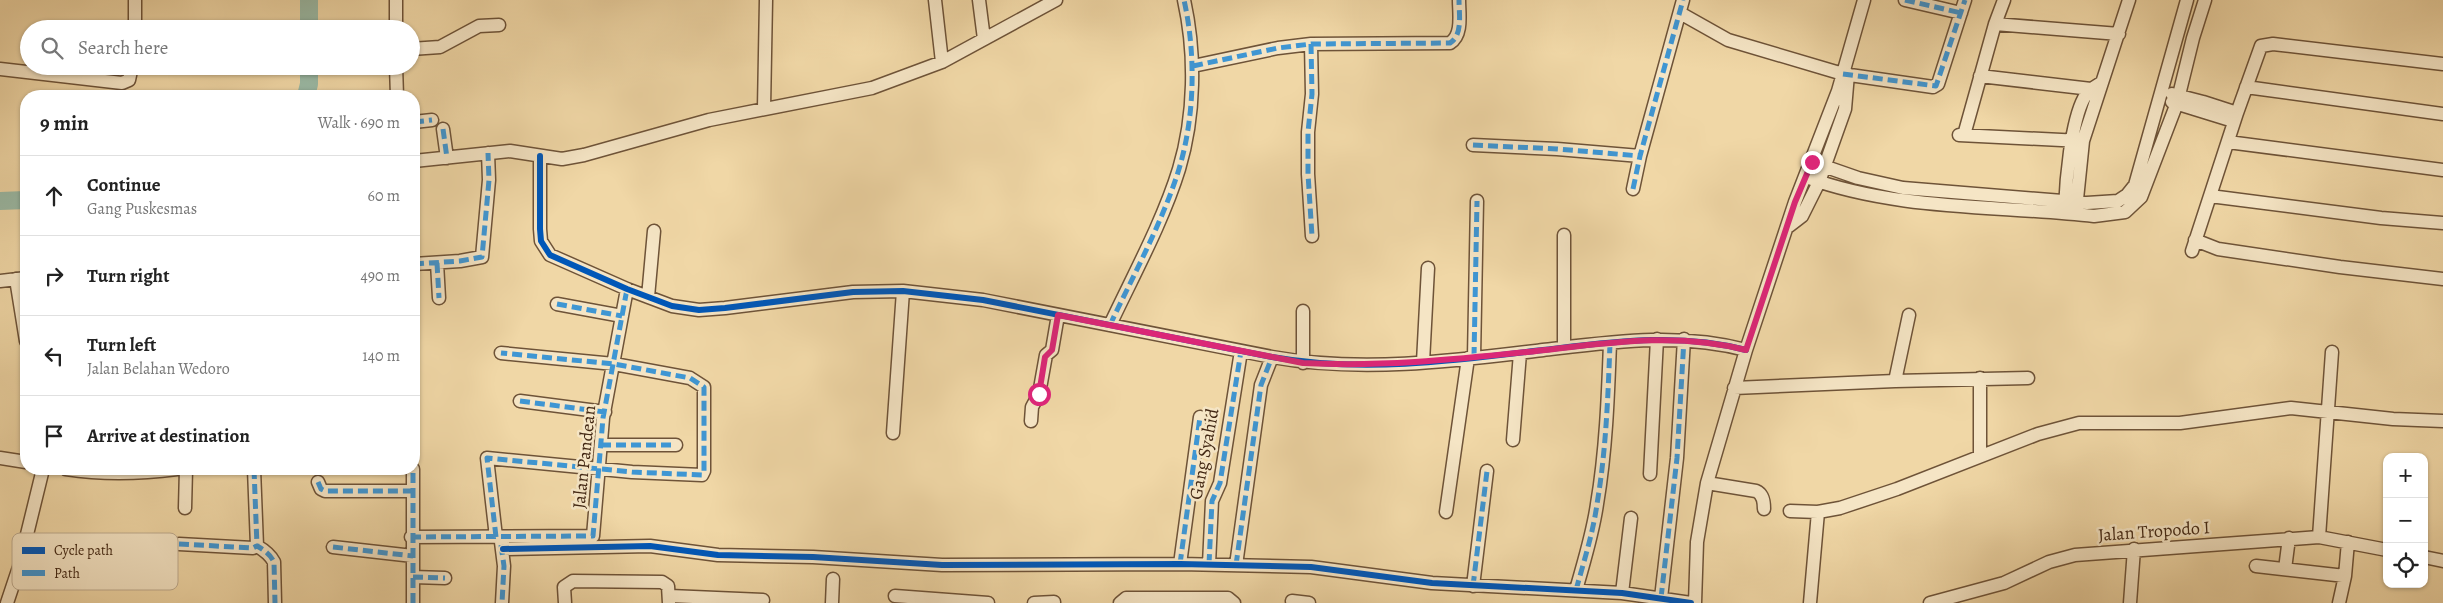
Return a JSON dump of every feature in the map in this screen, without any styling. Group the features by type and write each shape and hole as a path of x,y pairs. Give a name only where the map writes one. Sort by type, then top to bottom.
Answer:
{"street":[{"path":"135,0 135,20"},
{"path":"396,0 396,20"},
{"path":"764,108 766,0"},
{"path":"935,0 942,62"},
{"path":"979,0 984,40"},
{"path":"420,161 488,153 521,152 556,159 584,155 709,120 872,88 942,62 1056,0"},
{"path":"1110,326 1166,204 1179,168 1188,116 1193,66 1189,22 1184,0"},
{"path":"1193,66 1278,48 1311,44 1450,43 1458,33 1459,0"},
{"path":"1789,226 1802,216 1819,182 1842,117 1842,92 1848,59 1864,0"},
{"path":"1905,0 1961,13"},
{"path":"1633,189 1640,156 1681,4 1728,40 1845,75 1936,86 1965,0"},
{"path":"2004,0 1962,135 2078,140"},
{"path":"2071,207 2078,140 2119,34 2129,0"},
{"path":"1806,177 1880,197 1908,201 2071,207 2118,201 2131,191 2161,96 2187,0"},
{"path":"1812,162 1873,183 2071,207 2106,216 2117,215 2132,208 2141,197 2147,184 2178,99 2205,0"},
{"path":"1995,24 2119,34"},
{"path":"420,48 440,47 479,26 500,25"},
{"path":"1311,44 1312,94 1308,155 1312,236"},
{"path":"2443,64 2266,44 2259,49 2193,245 2443,280"},
{"path":"0,68 20,70"},
{"path":"57,75 122,83 129,80 130,75"},
{"path":"396,75 397,90"},
{"path":"1980,76 2097,89"},
{"path":"2246,87 2443,114"},
{"path":"1696,603 1697,542 1707,483 1734,388 1789,226 1795,202 1842,92"},
{"path":"2161,96 2178,99 2236,117"},
{"path":"420,121 432,120"},
{"path":"443,129 447,158"},
{"path":"2228,142 2443,170"},
{"path":"1473,145 1640,156"},
{"path":"420,264 474,260 482,257 488,180 488,153"},
{"path":"540,156 540,229 541,241 545,249 556,259 627,290 672,306 700,310 741,307 791,298 853,292 903,291 983,300 1303,363 1370,365 1424,362 1657,339 1684,339 1720,343 1746,350"},
{"path":"2210,196 2381,218 2443,223"},
{"path":"1446,512 1471,358 1477,201"},
{"path":"648,297 654,231"},
{"path":"1564,235 1564,347"},
{"path":"437,263 439,298"},
{"path":"1424,362 1428,268"},
{"path":"0,281 20,279"},
{"name":"Jalan Pandean","path":"496,540 593,536 604,412 627,290"},
{"path":"893,433 903,291"},
{"path":"557,304 622,316"},
{"path":"1303,311 1303,363"},
{"path":"1031,421 1032,407 1039,394 1046,355 1052,350 1058,315"},
{"path":"1895,381 1909,315"},
{"path":"1650,474 1657,339"},
{"path":"1661,598 1677,458 1684,339"},
{"path":"1576,590 1600,490 1608,400 1610,343"},
{"name":"Gang Syahid","path":"1209,564 1212,501 1220,483 1240,351"},
{"path":"2319,537 2332,352"},
{"path":"501,353 614,364 690,378 704,387 703,474 599,469 487,458 502,603"},
{"path":"1513,440 1520,353"},
{"path":"1236,565 1261,385 1272,357"},
{"path":"1734,388 1980,378 2028,378"},
{"path":"1980,378 1980,455"},
{"path":"520,401 604,412"},
{"path":"1790,511 1818,512 1840,508 1879,496 1980,455 2038,434 2079,423 2180,423 2291,408 2393,419 2443,421"},
{"path":"1180,564 1200,417"},
{"path":"601,445 676,445"},
{"path":"0,458 20,461"},
{"path":"1473,586 1487,472"},
{"path":"27,533 42,475"},
{"path":"185,508 186,475"},
{"path":"254,475 257,546"},
{"path":"413,475 413,603"},
{"path":"318,482 321,489 325,491 412,491"},
{"path":"1707,483 1761,493 1764,499 1764,509"},
{"path":"1810,603 1818,512"},
{"path":"1622,593 1631,518"},
{"path":"412,537 650,546 718,555 813,557 942,565 1209,564 1341,569 1405,579 1473,586 1622,593 1691,603"},
{"name":"Jalan Tropodo I","path":"1930,603 2004,583 2061,558 2134,550 2319,537 2383,549"},
{"path":"2285,569 2289,538"},
{"path":"2339,603 2345,576 2348,542"},
{"path":"179,544 253,548 257,546"},
{"path":"257,546 271,556 274,562 274,603"},
{"path":"333,547 413,556"},
{"path":"2130,603 2134,550"},
{"path":"2428,558 2443,561"},
{"path":"2256,566 2345,576"},
{"path":"413,577 445,578"},
{"path":"832,603 833,579"},
{"path":"565,603 564,587 574,581 662,582 668,586 670,600 763,597"},
{"path":"7,603 12,588"},
{"path":"895,595 988,603"},
{"path":"1293,597 1309,603"},
{"path":"1120,603 1126,598 1228,598 1234,603"},
{"path":"1034,603 1054,600"}],"waterway":[{"path":"309,0 309,20"},
{"path":"308,90 309,75"},
{"path":"0,201 20,200"}],"marked path":[{"path":"1110,325 1165,208 1184,149 1191,106 1192,85 1191,42 1184,0"},
{"path":"1193,66 1278,48 1311,44 1450,43 1459,30 1459,0"},
{"path":"1633,189 1640,156 1683,0"},
{"path":"1905,0 1961,13"},
{"path":"1843,74 1936,86 1965,0"},
{"path":"1311,44 1312,94 1308,132 1308,174 1312,236"},
{"path":"420,121 432,120"},
{"path":"443,129 447,158"},
{"path":"1473,145 1557,149 1640,156"},
{"path":"420,264 460,261 482,257 489,180 488,153"},
{"path":"1474,357 1477,201"},
{"path":"437,263 439,298"},
{"path":"411,537 593,536 603,418 627,289"},
{"path":"557,304 622,316"},
{"path":"1661,598 1677,458 1684,339"},
{"path":"1576,590 1593,526 1603,464 1610,343"},
{"path":"1209,564 1212,501 1220,483 1241,351"},
{"path":"496,537 487,458 632,472 702,475 704,471 704,387 690,378 614,364 501,353"},
{"path":"1236,565 1261,385 1272,357"},
{"path":"520,401 605,412"},
{"path":"1180,564 1200,417"},
{"path":"601,445 676,445"},
{"path":"1473,586 1487,471"},
{"path":"254,475 257,546"},
{"path":"413,475 413,603"},
{"path":"318,482 321,489 325,491 412,491"},
{"path":"179,544 253,548 257,546 269,554 274,562 275,603"},
{"path":"501,545 504,566 502,603"},
{"path":"333,547 413,556"},
{"path":"413,577 445,578"}],"cycle path":[{"path":"540,156 541,241 550,255 627,289 672,306 699,310 853,292 903,291 983,300 1272,357 1339,364 1408,364 1645,340 1696,341 1746,350"},
{"path":"503,549 650,546 718,555 813,557 942,565 1180,564 1311,567 1432,583 1622,593 1691,603"}],"route":[{"path":"1039,394 1045,357 1052,350 1058,315 1303,363 1370,365 1424,362 1657,339 1705,341 1746,350 1789,226 1795,202 1812,162"}]}
